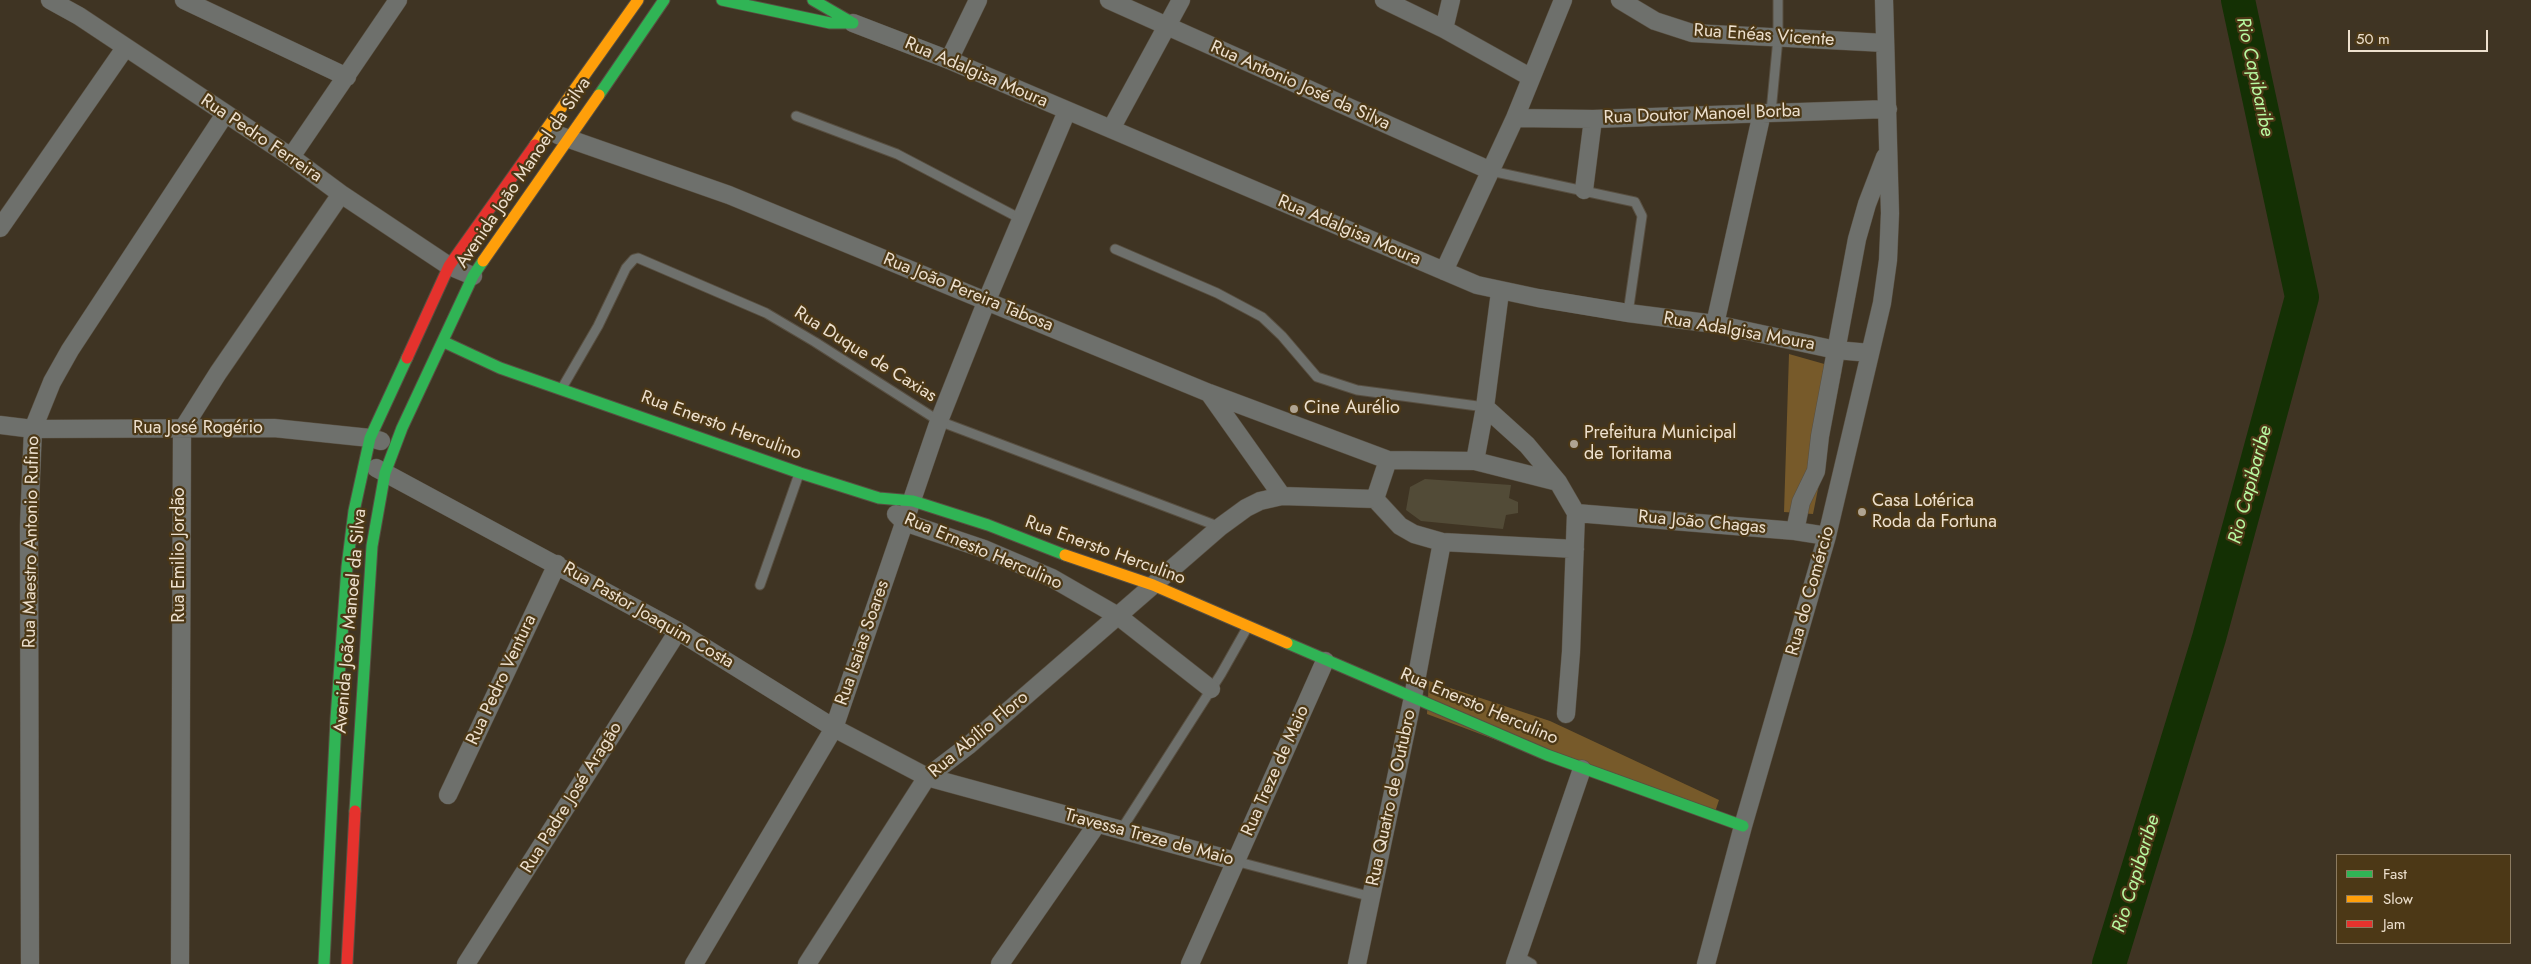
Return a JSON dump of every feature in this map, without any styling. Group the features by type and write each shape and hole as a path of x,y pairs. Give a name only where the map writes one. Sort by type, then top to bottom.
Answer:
{"street":[{"name":"Rua Pedro Ferreira","path":"50,0 291,157 341,194 449,266 473,276"},
{"path":"184,0 347,77"},
{"path":"291,157 398,0"},
{"name":"Avenida João Manoel da Silva","path":"324,964 336,719 347,567 364,462 370,438 449,266 638,0"},
{"name":"Avenida João Manoel da Silva","path":"347,964 362,675 372,546 385,473 394,446 444,342 473,276 664,0"},
{"path":"722,0 830,23 854,23"},
{"path":"813,0 854,23"},
{"path":"950,60 978,0"},
{"name":"Rua Antonio José da Silva","path":"1109,0 1491,171"},
{"path":"1110,129 1181,0"},
{"path":"1384,0 1444,29 1530,77"},
{"path":"1444,29 1451,0"},
{"path":"1444,271 1515,118 1530,77 1563,0"},
{"name":"Rua Enéas Vicente","path":"1620,0 1655,21 1692,33 1885,43"},
{"name":"Rua do Comércio","path":"1706,964 1743,826 1827,536 1882,302 1888,260 1890,213 1884,0"},
{"name":"Rua Adalgisa Moura","path":"854,23 950,60 1477,285 1500,292 1628,313 1715,324 1836,350 1870,353"},
{"path":"0,228 125,48"},
{"name":"Rua Doutor Manoel Borba","path":"1515,118 1593,119 1767,112 1888,110"},
{"name":"Rua Isaias Soares","path":"694,964 834,728 939,421 987,300 1067,111"},
{"path":"1715,324 1767,112"},
{"name":"Rua Maestro Antonio Rufino","path":"30,964 29,526 32,429 52,382 70,350 225,114"},
{"path":"1584,190 1593,119"},
{"name":"Rua João Pereira Tabosa","path":"546,131 729,195 1209,393 1388,460"},
{"name":"Rua do Comércio","path":"1795,531 1801,502 1816,471 1820,436 1857,239 1867,204 1889,147"},
{"path":"182,430 218,373 341,194"},
{"path":"1475,461 1485,407 1500,292"},
{"name":"Rua Enersto Herculino","path":"444,342 500,368 800,473 879,498 913,500 988,525 1098,568 1153,585 1325,661 1582,769 1743,826"},
{"path":"1209,393 1282,496"},
{"path":"1485,407 1527,445 1558,482 1576,512 1571,652 1566,714"},
{"name":"Rua José Rogério","path":"0,424 32,429 182,430 274,428 370,438 394,446"},
{"name":"Rua Emilio Jordão","path":"180,964 182,430"},
{"path":"1558,482 1475,461 1388,460 1375,499 1400,526 1414,534 1442,542 1575,549"},
{"name":"Rua Pastor Joaquim Costa","path":"364,462 557,564 678,631 834,728 927,777"},
{"name":"Rua Abílio Floro","path":"807,964 927,777 969,745 1220,527 1260,501 1282,496 1375,499"},
{"name":"Rua Ernesto Herculino","path":"879,498 904,522 984,549 1052,578 1118,616 1211,689"},
{"name":"Rua João Chagas","path":"1576,512 1795,531 1827,536"},
{"name":"Rua Quatro de Outubro","path":"1357,964 1413,697 1442,542"},
{"name":"Rua Pedro Ventura","path":"448,795 557,564"},
{"name":"Rua Padre José Aragão","path":"466,964 678,631"},
{"name":"Rua Treze de Maio","path":"1190,964 1325,661"},
{"path":"1522,961 1582,769"},
{"name":"Travessa Treze de Maio","path":"927,777 1235,861"},
{"path":"1000,964 1097,824"}],"lane":[{"path":"1767,112 1778,38 1778,0"},
{"path":"796,116 897,154 1022,218"},
{"path":"1491,171 1635,202 1642,216 1628,313"},
{"path":"1115,249 1217,293 1262,317 1282,336 1317,377 1357,390 1485,407"},
{"name":"Rua Duque de Caxias","path":"561,388 598,326 626,268 634,259 638,258 766,313 939,421 1220,527"},
{"path":"760,585 800,473"},
{"path":"1121,830 1211,689 1247,627"},
{"name":"Travessa Treze de Maio","path":"1235,861 1372,897"}],"shaded area":[{"path":"1789,354 1842,369 1813,514 1784,512"},
{"path":"1429,681 1550,721 1719,800 1712,821 1427,714"}],"building":[{"path":"1425,479 1511,485 1509,498 1518,502 1518,513 1506,515 1503,529 1421,521 1406,510 1410,487"}],"waterway":[{"name":"Rio Capibaribe","path":"2109,964 2209,638 2302,297 2238,0"}],"traffic: fast":[{"path":"599,95 664,0"},
{"path":"722,0 830,23 853,23"},
{"path":"813,0 851,22"},
{"path":"355,811 372,546 385,473 402,428 473,276 483,261"},
{"path":"444,342 500,368 800,473 879,498 913,501 988,525 1065,555"},
{"path":"324,964 336,719 347,567 354,511 370,438 407,358"},
{"path":"1287,643 1547,755 1743,826"}],"traffic: slow":[{"path":"535,145 638,0"},
{"path":"483,261 599,95"},
{"path":"1065,555 1153,585 1287,643"}],"traffic: jam":[{"path":"407,358 449,266 535,145"},
{"path":"347,964 355,811"}],"place":[{"name":"Cine Aurélio","path":"1294,409"},
{"name":"Prefeitura Municipal de Toritama","path":"1574,444"},
{"name":"Casa Lotérica Roda da Fortuna","path":"1862,512"}]}
